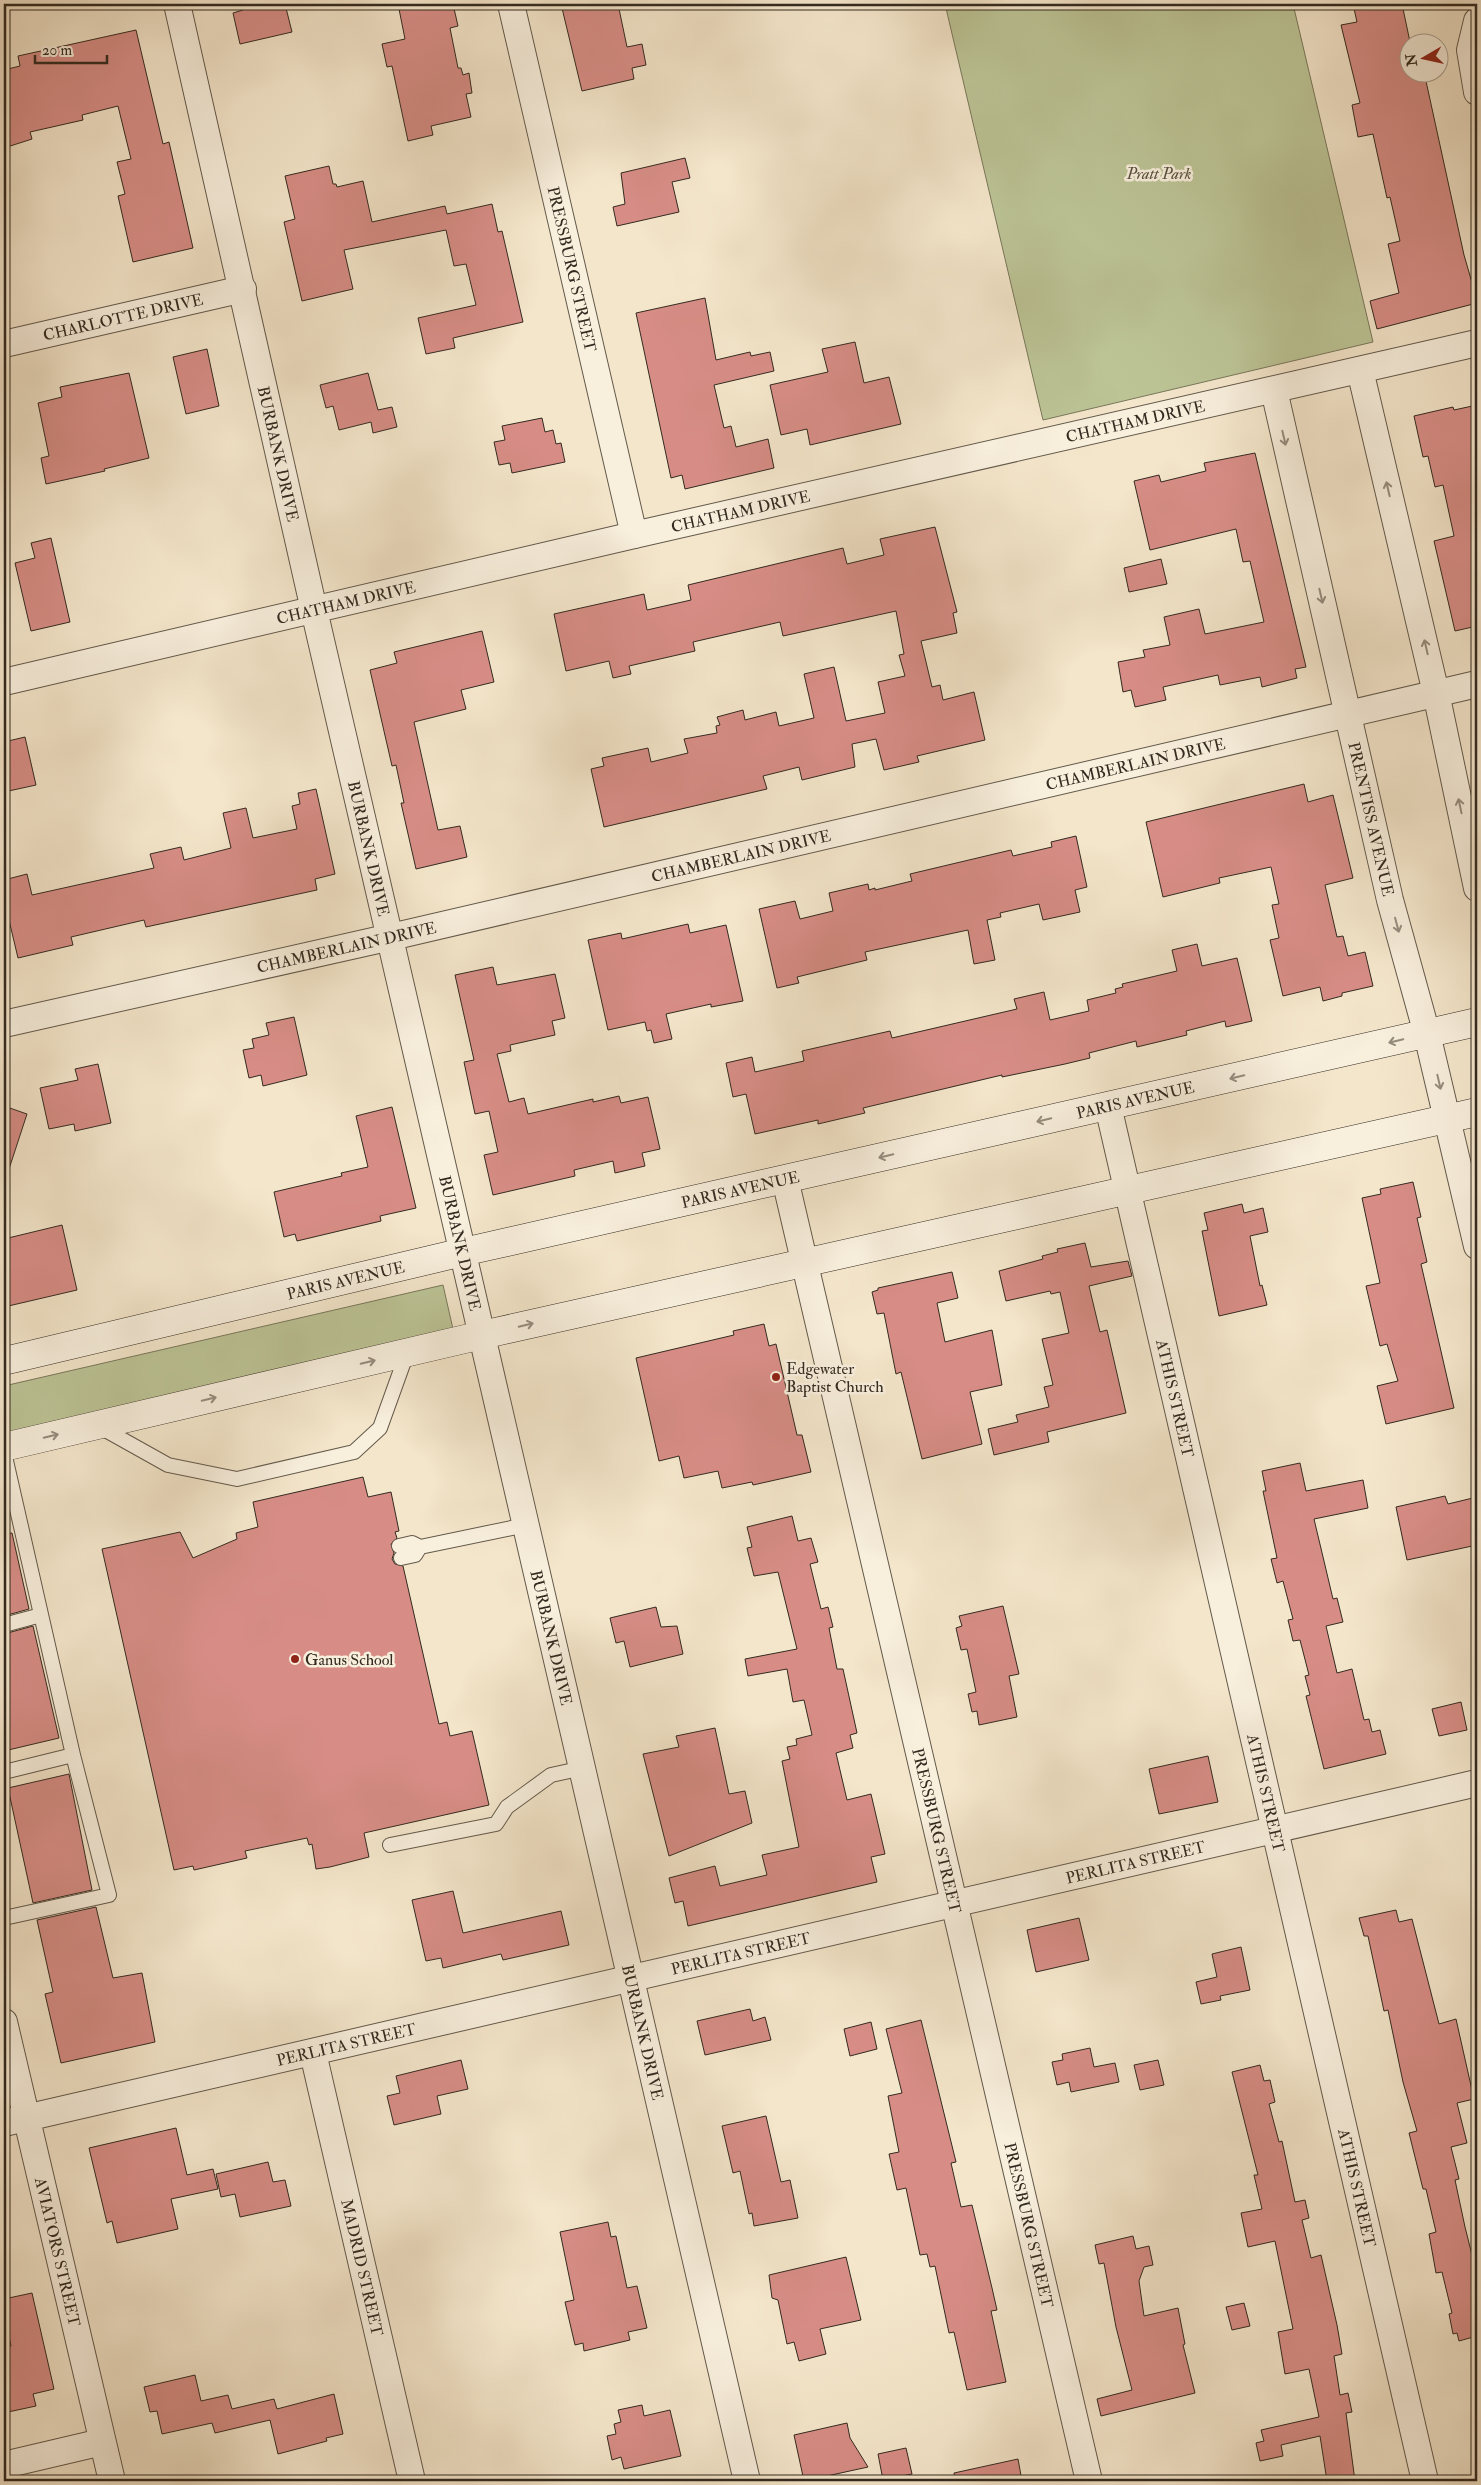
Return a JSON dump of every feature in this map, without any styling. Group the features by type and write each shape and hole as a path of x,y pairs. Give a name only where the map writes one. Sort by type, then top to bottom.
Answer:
{"street":[{"name":"BURBANK DRIVE","path":"177,4 243,289 314,610 747,2481"},
{"name":"PRESSBURG STREET","path":"511,4 634,535"},
{"path":"1476,22 1470,50 1477,92"},
{"name":"CHARLOTTE DRIVE","path":"4,344 243,289"},
{"name":"CHATHAM DRIVE","path":"4,682 634,535 1477,344"},
{"path":"1360,370 1436,693 1477,888"},
{"name":"PRENTISS AVENUE","path":"1274,390 1390,900 1427,1034 1477,1246"},
{"name":"CHAMBERLAIN DRIVE","path":"4,1024 391,937 1477,684"},
{"name":"PARIS AVENUE","path":"4,1361 463,1252 1477,1022"},
{"name":"ATHIS STREET","path":"1108,1106 1426,2481"},
{"path":"4,1447 482,1335 804,1262 1128,1192 1477,1112"},
{"name":"PRESSBURG STREET","path":"785,1179 1089,2481"},
{"name":"PERLITA STREET","path":"14,2120 313,2053 1276,1828 1477,1783"},
{"name":"AVIATORS STREET","path":"4,2022 14,2120 112,2481"},
{"name":"MADRID STREET","path":"313,2053 412,2481"},
{"path":"4,2465 102,2442"}],"lane":[{"path":"97,1425 168,1465 237,1478 354,1452 380,1428 408,1353"},
{"path":"4,1452 74,1756 109,1895 4,1918"},
{"path":"400,1552 415,1555 420,1547 526,1525"},
{"path":"4,1624 42,1615"},
{"path":"4,1772 74,1756"},
{"path":"390,1845 496,1824 507,1807 551,1775 583,1768"}],"green space":[{"name":"Pratt Park","path":"945,4 1293,4 1373,342 1043,420"},
{"path":"443,1285 453,1329 4,1434 4,1386"}],"building":[{"path":"241,4 285,4 292,32 240,44 233,13 243,10"},
{"path":"398,4 453,4 458,26 450,28 458,68 461,68 463,75 469,73 472,93 466,94 471,117 431,126 433,135 408,141 392,66 387,67 382,44 405,39"},
{"path":"561,4 618,4 627,47 642,44 646,65 632,68 634,79 582,91"},
{"path":"1353,4 1402,4 1408,32 1398,32 1398,82 1426,82 1464,255 1477,300 1477,303 1377,329 1370,301 1399,293 1388,244 1400,241 1390,197 1387,198 1373,134 1358,137 1352,105 1360,103 1341,25 1357,22"},
{"path":"136,30 163,144 169,142 193,248 133,262 118,196 125,194 117,162 131,159 118,106 82,115 83,120 30,132 32,139 4,148 4,70 20,66 18,56"},
{"path":"685,158 690,178 672,182 679,212 617,226 613,207 625,204 621,173"},
{"path":"329,166 333,184 336,184 337,187 363,181 372,222 445,206 447,214 492,204 498,232 502,231 523,322 453,338 455,348 426,354 418,318 476,305 466,264 454,266 446,230 344,250 353,289 302,301 284,222 295,219 285,176"},
{"path":"705,298 716,360 750,352 751,356 770,352 774,371 714,385 724,428 731,426 736,447 768,439 774,468 685,489 682,475 671,478 636,313"},
{"path":"855,342 864,383 889,377 901,424 810,445 807,429 781,435 770,385 828,372 822,349"},
{"path":"207,349 219,406 186,414 173,357"},
{"path":"129,373 149,458 104,469 105,471 46,484 41,458 49,456 38,403 62,397 60,387"},
{"path":"368,373 378,410 392,407 397,427 373,433 371,422 339,430 333,406 326,408 320,385"},
{"path":"1477,405 1477,491 1473,491 1477,511 1477,626 1455,631 1434,541 1454,536 1443,485 1435,487 1428,456 1423,457 1414,416 1453,407 1454,410"},
{"path":"542,418 545,432 553,430 556,444 561,443 565,462 512,473 510,463 499,465 494,442 505,440 502,426"},
{"path":"1255,453 1306,667 1295,669 1297,678 1262,687 1260,677 1220,685 1218,675 1163,687 1166,700 1135,707 1131,690 1123,692 1118,662 1145,657 1143,650 1170,645 1164,617 1199,609 1205,634 1264,622 1250,561 1243,562 1236,529 1150,550 1134,481 1159,475 1161,482 1206,471 1204,463"},
{"path":"935,527 957,612 953,613 957,633 921,641 932,687 940,685 943,700 974,692 985,740 917,756 919,762 884,770 876,739 852,744 855,767 802,780 799,767 763,776 767,789 604,827 591,769 604,766 602,758 648,748 651,762 688,753 684,739 717,733 716,726 720,725 717,717 743,710 745,720 776,712 779,726 814,718 804,674 834,667 846,721 885,713 878,682 905,676 899,655 904,654 896,611 783,636 780,622 693,642 695,651 629,666 631,674 613,678 609,661 566,671 554,614 644,594 647,610 691,600 688,585 843,548 847,564 884,555 880,539"},
{"path":"51,538 70,622 31,631 15,563 35,558 31,543"},
{"path":"1161,559 1167,584 1129,592 1124,568"},
{"path":"482,631 494,682 461,690 466,709 414,722 438,830 460,826 467,857 416,869 401,803 404,803 396,765 392,766 370,670 397,663 394,652"},
{"path":"25,737 36,785 4,792 4,742"},
{"path":"1304,784 1308,802 1333,795 1353,878 1325,885 1337,937 1343,936 1348,956 1365,952 1373,986 1342,993 1342,996 1323,1001 1320,987 1283,996 1270,940 1279,938 1272,905 1279,904 1271,867 1219,878 1220,883 1163,897 1146,822"},
{"path":"316,789 335,874 315,879 317,890 146,927 144,920 71,937 73,945 18,958 4,899 4,880 27,874 32,895 154,868 150,854 181,847 184,860 231,848 223,813 246,808 253,838 297,829 292,806 300,804 298,793"},
{"path":"1076,836 1087,887 1075,890 1080,912 1043,920 1039,904 1000,913 1001,917 987,920 995,960 974,964 968,930 865,952 867,960 797,977 799,983 777,988 759,909 795,901 800,919 833,911 829,893 868,884 869,890 875,888 875,890 912,881 910,874 1011,850 1013,856 1052,847 1051,842"},
{"path":"688,924 690,933 726,925 743,1001 711,1007 711,1004 666,1014 672,1039 654,1043 651,1030 647,1031 645,1022 608,1030 588,940 621,933 622,939"},
{"path":"1197,944 1202,966 1237,958 1252,1021 1226,1027 1225,1021 1186,1031 1187,1035 1137,1047 1136,1041 1089,1053 1090,1058 1002,1077 1002,1075 863,1108 865,1113 818,1124 818,1120 755,1134 746,1094 733,1097 726,1063 752,1057 755,1072 804,1061 802,1051 890,1031 892,1038 1017,1009 1014,999 1044,992 1050,1020 1089,1011 1087,1000 1116,993 1115,989 1123,987 1122,984 1177,971 1172,950"},
{"path":"493,967 497,985 555,974 565,1018 552,1021 555,1035 510,1045 511,1051 497,1054 509,1102 524,1098 528,1114 593,1099 593,1102 619,1096 621,1103 648,1097 660,1149 642,1153 645,1166 615,1173 613,1161 574,1170 575,1176 493,1195 484,1155 498,1152 489,1111 475,1114 464,1062 474,1060 455,975"},
{"path":"294,1017 307,1075 263,1086 261,1075 249,1078 243,1050 254,1048 252,1039 269,1035 266,1023"},
{"path":"98,1064 111,1123 75,1131 74,1124 49,1129 40,1088 78,1080 75,1069"},
{"path":"4,1106 27,1114 8,1172 4,1172"},
{"path":"392,1107 416,1208 380,1216 381,1221 297,1241 295,1234 284,1237 274,1192 342,1176 341,1173 368,1167 356,1116"},
{"path":"1413,1182 1421,1217 1417,1218 1427,1262 1421,1264 1454,1408 1386,1424 1377,1386 1398,1381 1387,1344 1380,1346 1366,1286 1380,1283 1362,1198 1381,1194 1380,1189"},
{"path":"1242,1204 1244,1213 1263,1208 1268,1232 1250,1236 1260,1286 1262,1285 1267,1305 1219,1316 1202,1231 1208,1230 1204,1213"},
{"path":"62,1225 77,1290 4,1307 4,1239"},
{"path":"1085,1243 1091,1267 1128,1261 1132,1276 1089,1286 1100,1332 1107,1330 1126,1413 1047,1432 1049,1442 994,1455 988,1429 1018,1422 1016,1415 1049,1407 1044,1387 1053,1385 1042,1339 1069,1333 1060,1292 1051,1294 1050,1291 1006,1301 999,1271 1043,1259 1042,1256 1058,1252 1057,1249"},
{"path":"952,1272 958,1298 937,1303 945,1342 992,1330 1002,1385 970,1392 982,1444 922,1459 901,1372 896,1374 884,1313 877,1314 872,1292 878,1290 878,1288"},
{"path":"764,1324 769,1346 776,1344 797,1435 802,1435 811,1472 753,1485 752,1482 722,1488 718,1471 684,1478 679,1456 659,1461 636,1358 734,1335 733,1331"},
{"path":"1300,1463 1306,1491 1363,1480 1368,1508 1314,1519 1333,1599 1337,1598 1343,1622 1326,1626 1337,1673 1352,1669 1364,1720 1369,1719 1372,1732 1380,1730 1386,1754 1324,1769 1306,1696 1310,1695 1305,1676 1309,1675 1300,1640 1293,1641 1288,1620 1293,1619 1283,1581 1277,1583 1271,1559 1277,1558 1263,1491 1266,1491 1262,1471"},
{"path":"363,1477 368,1497 391,1492 399,1531 395,1532 397,1538 391,1544 394,1553 392,1559 395,1564 403,1566 439,1724 447,1722 450,1736 472,1731 489,1805 364,1833 369,1857 330,1867 316,1869 312,1844 309,1845 307,1838 245,1851 247,1858 194,1870 193,1866 174,1870 102,1549 180,1532 193,1558 237,1539 236,1533 258,1527 253,1502"},
{"path":"1445,1496 1448,1504 1477,1497 1477,1545 1407,1560 1396,1507"},
{"path":"792,1516 798,1541 811,1538 818,1562 810,1564 821,1609 828,1607 833,1627 829,1628 837,1669 843,1669 857,1733 850,1735 853,1748 836,1753 847,1800 871,1794 885,1854 871,1857 877,1882 688,1926 683,1901 675,1903 669,1878 715,1866 720,1886 767,1875 762,1855 799,1847 782,1761 790,1759 787,1747 797,1745 796,1739 812,1735 804,1700 793,1702 787,1669 748,1676 745,1659 797,1649 778,1572 754,1576 747,1548 752,1547 747,1527"},
{"path":"12,1533 29,1609 4,1616 4,1534"},
{"path":"1003,1606 1019,1674 1009,1676 1017,1717 979,1725 977,1711 972,1712 968,1694 976,1692 967,1649 961,1650 956,1628 962,1626 959,1616"},
{"path":"656,1607 661,1627 677,1626 683,1654 630,1667 624,1641 616,1643 610,1618"},
{"path":"33,1626 59,1738 4,1751 4,1634"},
{"path":"1461,1702 1467,1730 1439,1736 1432,1709"},
{"path":"715,1728 729,1794 745,1791 752,1823 669,1856 643,1754 679,1747 676,1736"},
{"path":"1208,1756 1218,1802 1159,1814 1149,1769"},
{"path":"69,1774 92,1890 33,1903 8,1788"},
{"path":"453,1891 463,1933 561,1911 569,1945 503,1960 501,1954 443,1968 441,1958 426,1961 412,1900"},
{"path":"96,1907 113,1978 142,1973 155,2042 61,2063 45,1994 53,1992 37,1920"},
{"path":"1396,1910 1399,1922 1412,1919 1439,2024 1456,2019 1474,2099 1457,2103 1467,2143 1451,2147 1459,2179 1455,2180 1465,2227 1472,2255 1477,2254 1477,2336 1459,2341 1457,2333 1453,2334 1449,2314 1452,2313 1442,2272 1436,2273 1429,2234 1436,2232 1426,2189 1423,2189 1409,2133 1417,2131 1403,2082 1388,2010 1384,2011 1368,1936 1364,1936 1359,1918"},
{"path":"1079,1918 1089,1960 1036,1972 1027,1930"},
{"path":"1241,1947 1250,1990 1220,1996 1221,2000 1201,2004 1196,1982 1217,1977 1212,1954"},
{"path":"750,2009 753,2021 765,2017 771,2040 705,2055 697,2021"},
{"path":"921,2020 956,2162 951,2163 961,2207 972,2205 992,2288 997,2310 991,2311 1006,2382 967,2390 954,2332 949,2333 935,2266 930,2267 927,2254 920,2255 906,2188 897,2190 889,2154 899,2152 888,2096 902,2093 886,2029"},
{"path":"871,2022 877,2049 850,2056 844,2029"},
{"path":"1090,2048 1094,2067 1115,2063 1119,2082 1071,2092 1069,2082 1057,2085 1052,2062 1063,2060 1062,2054"},
{"path":"461,2060 468,2089 437,2096 441,2114 394,2125 387,2096 400,2093 396,2076"},
{"path":"1158,2060 1164,2085 1140,2090 1134,2065"},
{"path":"1260,2065 1264,2081 1270,2080 1275,2102 1269,2104 1279,2142 1282,2141 1295,2202 1305,2200 1309,2218 1302,2220 1311,2258 1321,2255 1337,2325 1342,2354 1334,2356 1340,2395 1348,2393 1352,2412 1346,2413 1355,2481 1327,2481 1320,2436 1281,2445 1283,2456 1260,2461 1256,2443 1264,2441 1261,2430 1319,2417 1309,2369 1285,2374 1278,2332 1293,2329 1275,2241 1248,2247 1241,2213 1262,2209 1254,2175 1258,2175 1232,2072"},
{"path":"766,2116 781,2182 790,2180 798,2218 754,2226 752,2213 749,2214 740,2171 733,2173 722,2126"},
{"path":"176,2128 187,2175 213,2169 218,2189 171,2199 178,2229 117,2243 112,2221 107,2223 89,2148"},
{"path":"268,2162 273,2182 285,2180 291,2206 240,2217 235,2194 221,2197 216,2174"},
{"path":"608,2222 611,2237 616,2236 627,2288 637,2286 647,2328 628,2332 630,2340 584,2351 583,2343 575,2345 565,2302 574,2300 560,2232"},
{"path":"1133,2236 1136,2249 1149,2246 1153,2265 1144,2267 1139,2281 1144,2316 1178,2308 1185,2344 1183,2345 1195,2393 1101,2416 1097,2399 1132,2390 1116,2327 1104,2263 1099,2264 1095,2245"},
{"path":"846,2257 861,2320 820,2329 826,2354 799,2361 794,2342 787,2344 778,2300 772,2298 769,2275"},
{"path":"32,2293 54,2389 33,2394 36,2406 8,2412 4,2393 4,2348 11,2346 4,2313 4,2299"},
{"path":"1244,2303 1250,2326 1232,2330 1226,2307"},
{"path":"195,2375 201,2401 228,2395 232,2409 274,2399 277,2409 334,2394 343,2434 326,2438 327,2441 278,2454 270,2420 215,2433 212,2423 162,2434 157,2411 150,2412 144,2387"},
{"path":"642,2405 644,2416 670,2410 681,2456 624,2469 621,2457 612,2460 607,2436 616,2434 614,2424 621,2422 618,2410"},
{"path":"847,2423 850,2438 868,2467 804,2481 794,2435"},
{"path":"906,2448 912,2474 883,2480 878,2454"},
{"path":"1018,2459 1022,2481 955,2481 954,2473"}],"place":[{"name":"Edgewater Baptist Church","path":"776,1377"},
{"name":"Ganus School","path":"295,1659"}]}
